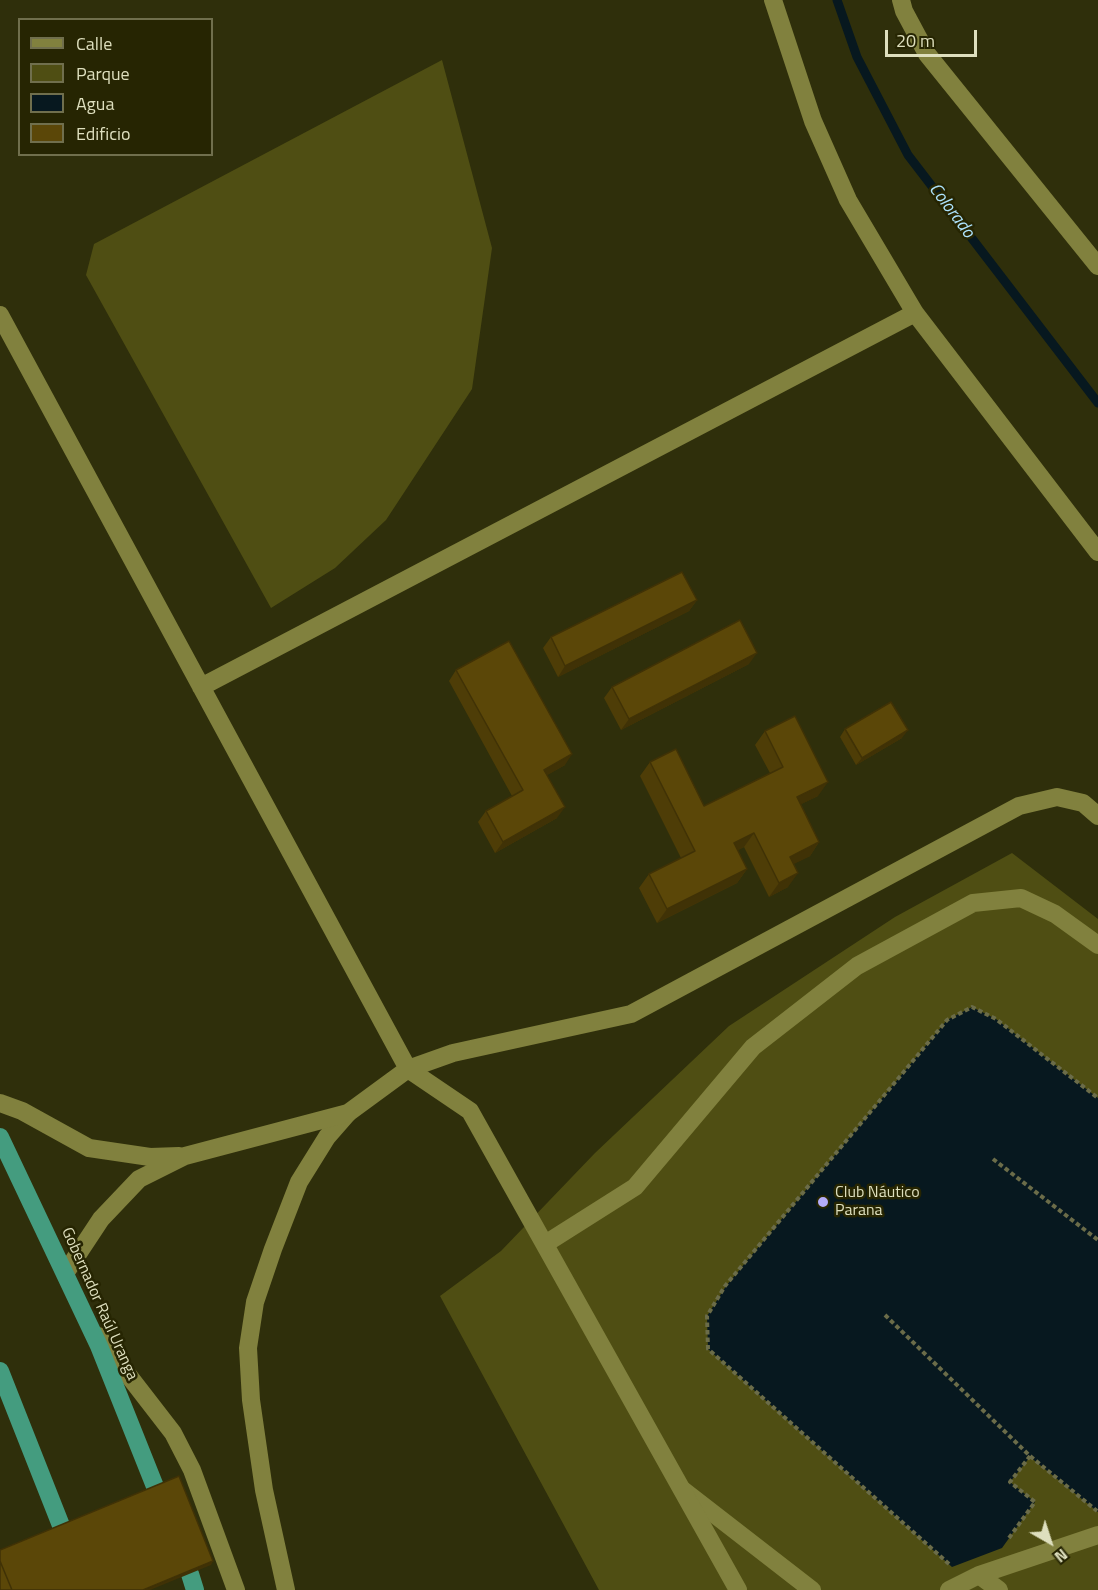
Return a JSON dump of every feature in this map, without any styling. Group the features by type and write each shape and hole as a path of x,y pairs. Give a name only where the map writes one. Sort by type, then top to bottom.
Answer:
{"highway":[{"name":"Gobernador Raúl Uranga","path":"0,1137 91,1328 156,1489"},
{"path":"0,1371 62,1528"}],"street":[{"path":"772,0 813,121 848,200 915,313 1098,552"},
{"path":"901,0 904,11 927,54 1098,266"},
{"path":"201,687 915,313"},
{"path":"0,315 408,1069 470,1111 738,1590"},
{"path":"286,1590 262,1479 250,1400 248,1348 255,1302 300,1182 327,1137 348,1113 408,1069 453,1053 631,1014 1019,806 1058,797 1083,803 1098,816"},
{"path":"545,1244 635,1187 753,1047 857,966 963,908 973,903 1021,898 1055,914 1098,945"},
{"path":"0,1103 22,1111 89,1148 150,1158 185,1156 348,1113"},
{"path":"66,1272 101,1219 139,1179 185,1156"},
{"path":"91,1328 173,1433 192,1470 236,1590"},
{"path":"683,1490 812,1590"},
{"path":"949,1590 980,1575 1098,1535"},
{"path":"980,1575 999,1590"}],"path":[{"path":"952,1567 708,1349 707,1316 726,1286 947,1020 972,1007 996,1019 1098,1098"},
{"path":"993,1159 1098,1240"},
{"path":"885,1315 1030,1456 1098,1512"},
{"path":"1008,1539 1035,1502 1010,1482 1030,1456"}],"green space":[{"path":"442,60 492,248 472,389 386,520 335,568 271,608 86,275 94,244"},
{"name":"Club Náutico Parana","path":"1012,853 1098,919 1098,1590 599,1590 440,1296 501,1251 595,1153 729,1026 895,917"}],"water":[{"path":"972,1007 996,1019 1098,1098 1098,1512 1030,1457 1010,1482 1035,1502 1002,1548 952,1567 708,1349 707,1316 726,1286 947,1020"}],"building":[{"path":"682,572 697,600 565,666 551,637"},
{"path":"740,620 757,653 629,719 612,687"},
{"path":"509,641 572,754 544,770 565,807 503,842 486,811 523,790 456,670"},
{"path":"891,702 908,730 862,758 845,729"},
{"path":"795,716 828,782 797,797 819,842 790,857 798,873 779,883 754,833 734,843 747,869 667,909 649,874 695,851 650,762 676,749 704,806 783,767 765,731"},
{"path":"179,1476 213,1561 143,1590 12,1590 0,1561 0,1550"},
{"path":"0,1561 12,1590 0,1590"}],"waterway":[{"name":"Colorado","path":"837,0 857,57 908,155 1098,403"}],"place":[{"name":"Club Náutico Parana","path":"823,1202"}]}
